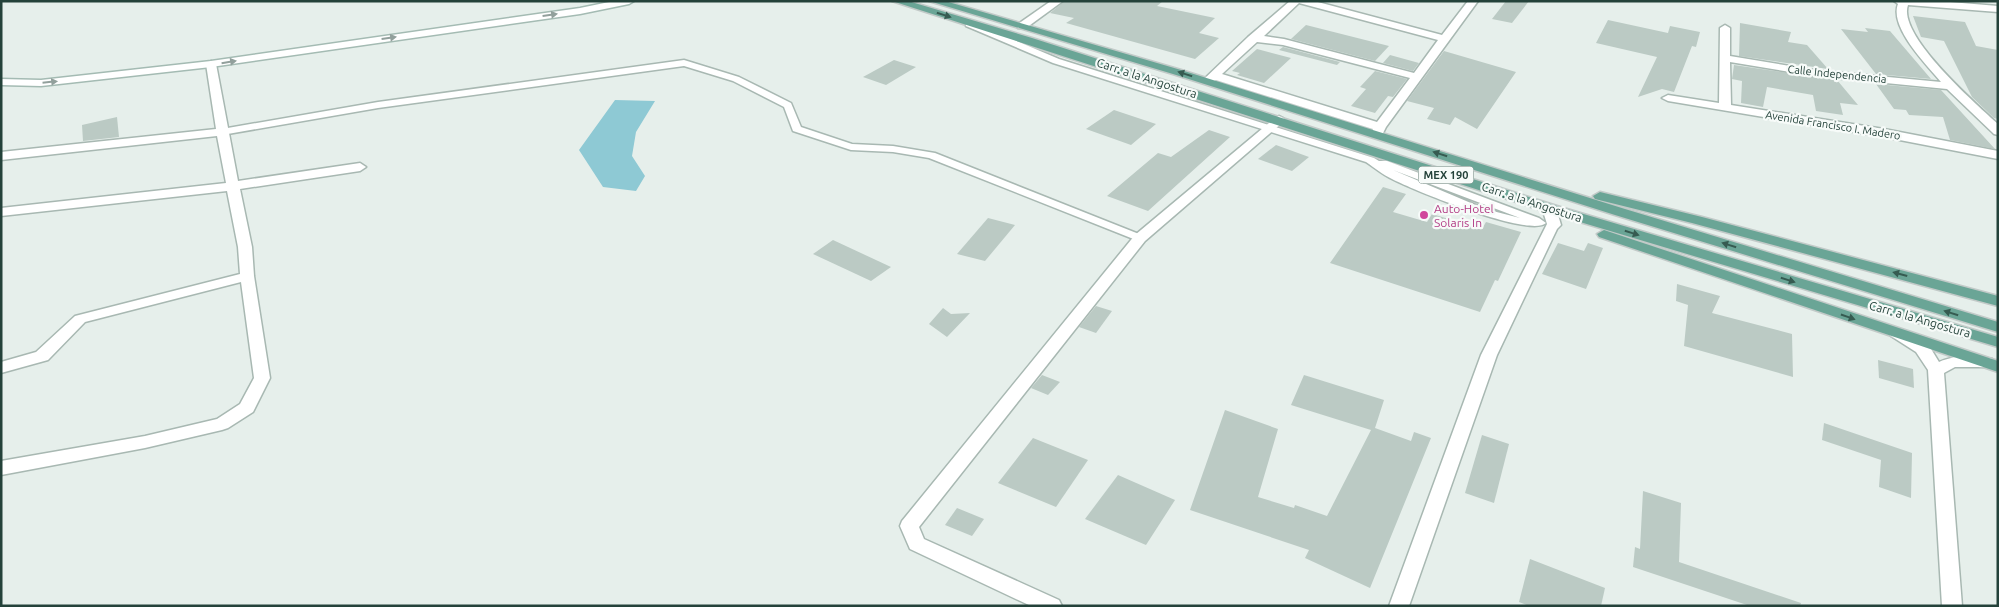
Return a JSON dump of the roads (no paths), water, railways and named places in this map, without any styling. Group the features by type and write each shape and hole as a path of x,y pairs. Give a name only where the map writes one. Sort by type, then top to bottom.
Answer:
{"main road":[{"name":"Carr. a la Angostura","path":"897,1 1275,123 1549,217 1998,342"},
{"name":"Carr. a la Angostura","path":"934,1 1210,78 1378,130 1620,212 1998,327"},
{"path":"1498,172 1697,220 1998,300"},
{"path":"1549,217 1992,365"}],"street":[{"path":"1,82 40,83 211,64 580,11 629,1"},
{"path":"1022,26 1058,1"},
{"path":"1210,78 1296,1"},
{"path":"1302,1 1443,38"},
{"path":"1378,130 1443,38 1473,1"},
{"path":"1899,1 1998,9"},
{"path":"1904,2 1901,10 1902,21 1918,47 1950,86 1998,131"},
{"path":"1725,28 1725,107"},
{"path":"1252,40 1267,39 1284,42 1417,77"},
{"name":"Calle Independencia","path":"1724,58 1814,73 1950,86"},
{"path":"1,468 145,442 222,424 247,408 262,378 247,276 245,247 222,132 211,64"},
{"name":"Avenida Francisco I. Madero","path":"1668,98 1875,131 1998,155"},
{"path":"1052,606 917,544 909,526 1140,238 1275,123"},
{"path":"1,156 222,132"},
{"path":"1,212 233,186 360,167"},
{"path":"1400,606 1489,355 1549,217"},
{"path":"1,368 42,356 80,318 247,276"},
{"path":"1895,333 1922,348 1936,370 1952,606"},
{"path":"1936,370 1952,362 1992,365"}],"lane":[{"path":"222,132 378,105 684,63 736,79 788,105 797,129 851,147 893,148 931,154 1140,238"},
{"path":"1275,123 1370,160 1460,191 1549,217"}],"water":[{"path":"615,100 655,101 636,132 632,156 645,176 636,191 603,187 579,150"}],"place":[{"name":"Auto-Hotel Solaris In","path":"1424,215"}]}
